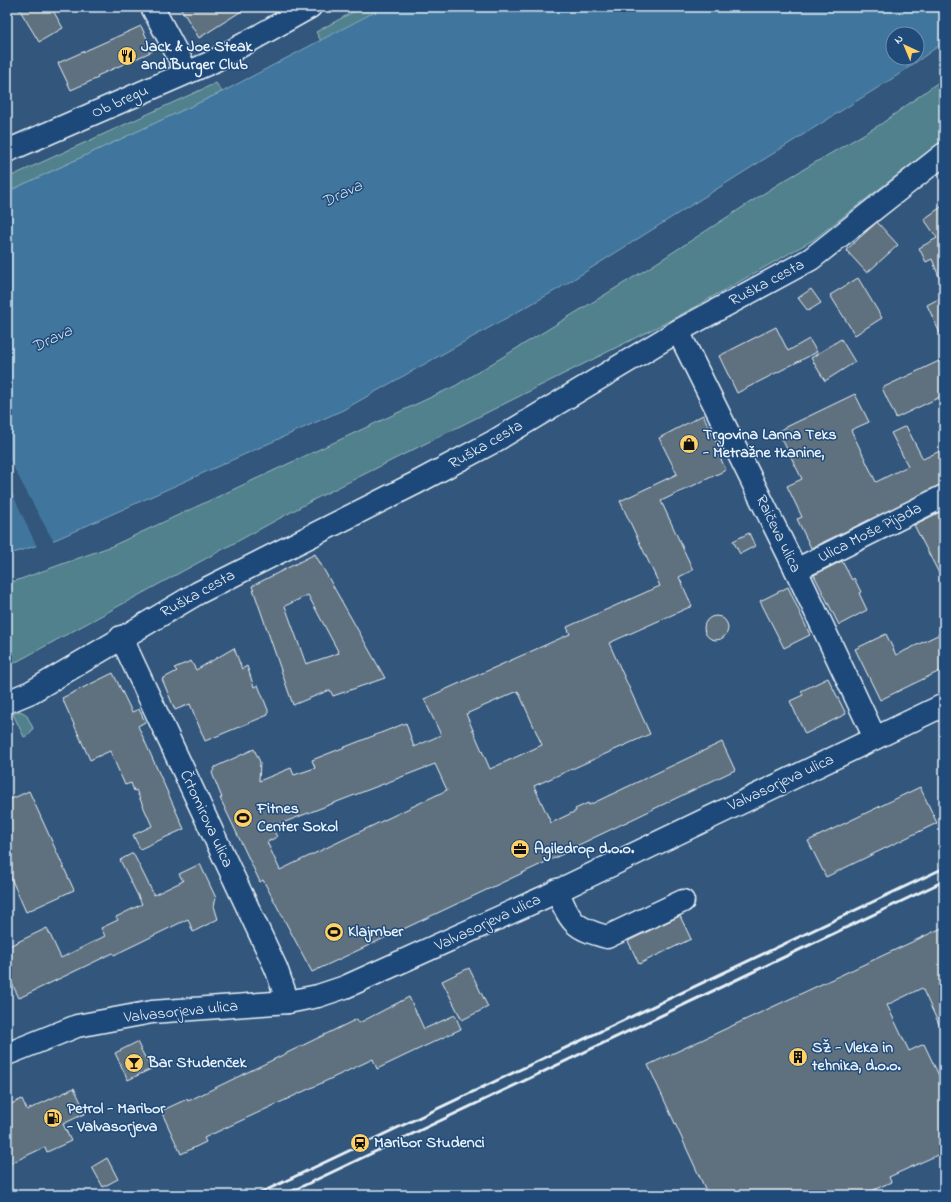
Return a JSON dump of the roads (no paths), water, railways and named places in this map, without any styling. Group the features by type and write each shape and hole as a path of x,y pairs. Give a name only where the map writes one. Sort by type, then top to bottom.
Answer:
{"street":[{"path":"152,7 187,72"},
{"name":"Ob bregu","path":"7,151 212,62 310,7"},
{"name":"Ruška cesta","path":"7,702 30,692 198,593 416,483 493,442 678,331 811,259 944,154"},
{"name":"Raičeva ulica","path":"678,331 796,570 875,738"},
{"name":"Ulica Moše Pijada","path":"796,570 944,496"},
{"name":"Črtomirova ulica","path":"121,637 276,968 288,1002"},
{"name":"Valvasorjeva ulica","path":"7,1054 77,1026 106,1020 152,1012 288,1002 318,996 345,987 557,890 944,705"},
{"path":"557,890 567,914 576,926 587,932 607,937 683,901"}],"water":[{"name":"Drava","path":"384,7 944,7 944,42 925,56 925,26 885,26 885,66 911,66 558,289 343,410 57,539 7,555 7,192 222,92"}],"railway":[{"path":"256,1195 944,868"},
{"path":"284,1195 944,881"}],"place":[{"name":"Jack & Joe Steak and Burger Club","path":"127,56"},
{"name":"Trgovina Lanna Teks - Metražne tkanine,","path":"689,444"},
{"name":"Fitnes Center Sokol","path":"243,818"},
{"name":"Agiledrop d.o.o.","path":"520,849"},
{"name":"Klajmber","path":"334,932"},
{"name":"SŽ - Vleka in tehnika, d.o.o.","path":"798,1057"},
{"name":"Bar Studenček","path":"134,1063"},
{"name":"Petrol - Maribor - Valvasorjeva","path":"53,1118"},
{"name":"Maribor Studenci","path":"360,1143"}]}
